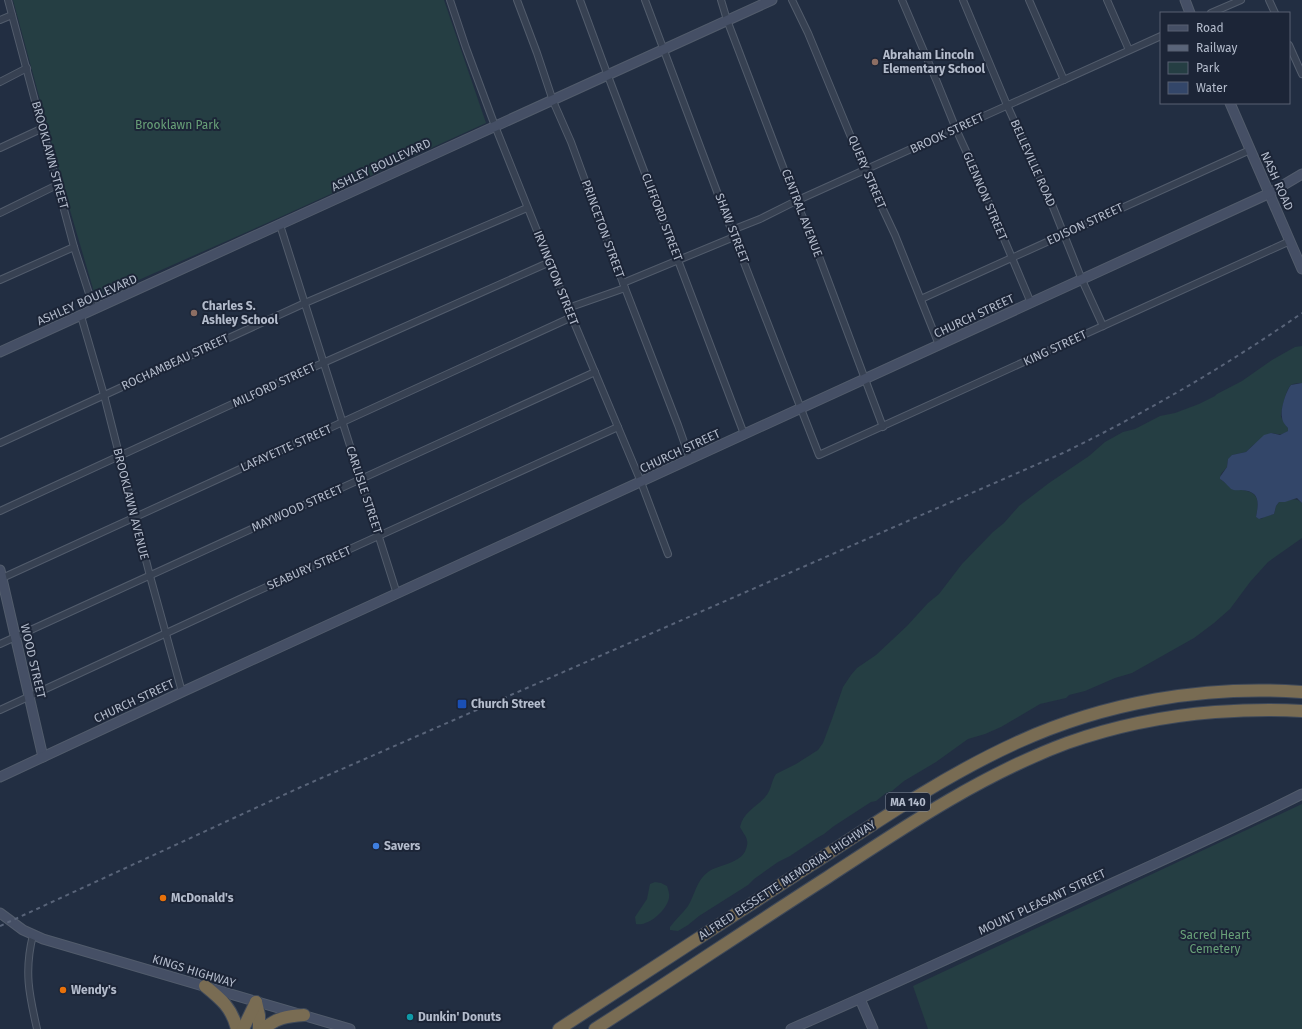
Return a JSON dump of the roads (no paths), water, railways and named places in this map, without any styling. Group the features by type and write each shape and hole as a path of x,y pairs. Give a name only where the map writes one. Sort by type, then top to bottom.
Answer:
{"highway":[{"name":"ALFRED BESSETTE MEMORIAL HIGHWAY","path":"559,1029 896,809 954,774 1016,743 1046,730 1093,715 1152,700 1238,691 1267,690 1302,692"},
{"name":"ALFRED BESSETTE MEMORIAL HIGHWAY","path":"595,1029 901,829 963,793 1033,757 1098,733 1157,719 1188,714 1234,711 1270,710 1302,712"},
{"path":"205,986 230,1009 237,1029"},
{"path":"243,1029 256,1002"},
{"path":"256,1002 259,1015 259,1029"},
{"path":"264,1029 274,1021 281,1018 304,1015"}],"main road":[{"name":"ASHLEY BOULEVARD","path":"0,352 772,0"},
{"path":"1184,0 1190,12"},
{"name":"NASH ROAD","path":"1230,104 1302,269"},
{"name":"CHURCH STREET","path":"0,776 1270,194 1302,174"},
{"name":"WOOD STREET","path":"1,576 43,757"},
{"name":"MOUNT PLEASANT STREET","path":"791,1029 804,1026 1178,854 1302,794"},
{"name":"KINGS HIGHWAY","path":"0,913 23,930 52,942 350,1029"},
{"path":"860,999 873,1029"}],"street":[{"name":"BROOKLAWN STREET","path":"8,0 74,247 94,309"},
{"name":"IRVINGTON STREET","path":"450,0 466,48 527,208 641,482 668,554"},
{"name":"PRINCETON STREET","path":"517,0 553,100 571,142 690,459"},
{"name":"CLIFFORD STREET","path":"580,0 744,434"},
{"name":"SHAW STREET","path":"645,0 734,237 819,455"},
{"name":"CENTRAL AVENUE","path":"721,0 727,20 883,427"},
{"name":"QUERY STREET","path":"792,0 808,33 865,171 895,235 939,345"},
{"name":"GLENNON STREET","path":"902,0 1031,303"},
{"name":"BELLEVILLE ROAD","path":"963,0 1007,106 1051,202 1082,280 1103,326"},
{"path":"1029,0 1064,80"},
{"path":"1107,0 1128,50"},
{"path":"1213,12 1241,0"},
{"path":"1269,0 1275,12"},
{"path":"0,20 12,15"},
{"name":"BROOK STREET","path":"732,230 760,219 796,201 1160,36"},
{"path":"1290,47 1302,74"},
{"path":"0,82 27,68"},
{"path":"0,148 42,128"},
{"name":"EDISON STREET","path":"921,299 1121,207 1250,150"},
{"path":"0,213 57,185"},
{"name":"ROCHAMBEAU STREET","path":"0,443 305,303 527,208"},
{"name":"CARLISLE STREET","path":"280,225 397,594"},
{"path":"568,308 734,237"},
{"name":"KING STREET","path":"819,455 1290,241"},
{"path":"0,280 74,247"},
{"name":"MILFORD STREET","path":"0,511 324,362 550,262"},
{"name":"BROOKLAWN AVENUE","path":"81,316 104,395 150,576 182,692"},
{"name":"LAFAYETTE STREET","path":"1,576 135,518 572,317"},
{"name":"MAYWOOD STREET","path":"0,644 150,576 242,532 595,372"},
{"name":"SEABURY STREET","path":"0,710 618,427"},
{"path":"33,934 28,954 27,974 29,995 37,1029"}],"water":[{"path":"1302,383 1302,503 1297,498 1285,502 1279,502 1276,506 1274,514 1259,519 1256,517 1258,502 1255,495 1247,491 1231,489 1220,479 1220,477 1227,467 1228,459 1232,455 1246,452 1264,435 1271,433 1280,435 1288,431 1288,428 1282,418 1284,401 1291,385"}],"railway":[{"path":"0,926 301,787 1063,453 1186,388 1302,313"}],"place":[{"name":"Abraham Lincoln Elementary School","path":"875,62"},
{"name":"Charles S. Ashley School","path":"194,313"},
{"name":"Church Street","path":"462,704"},
{"name":"Savers","path":"376,846"},
{"name":"McDonald's","path":"163,898"},
{"name":"Wendy's","path":"63,990"},
{"name":"Dunkin' Donuts","path":"410,1017"}],"park label":[{"name":"Brooklawn Park","path":"177,125"},
{"name":"Sacred Heart Cemetery","path":"1215,942"}]}
